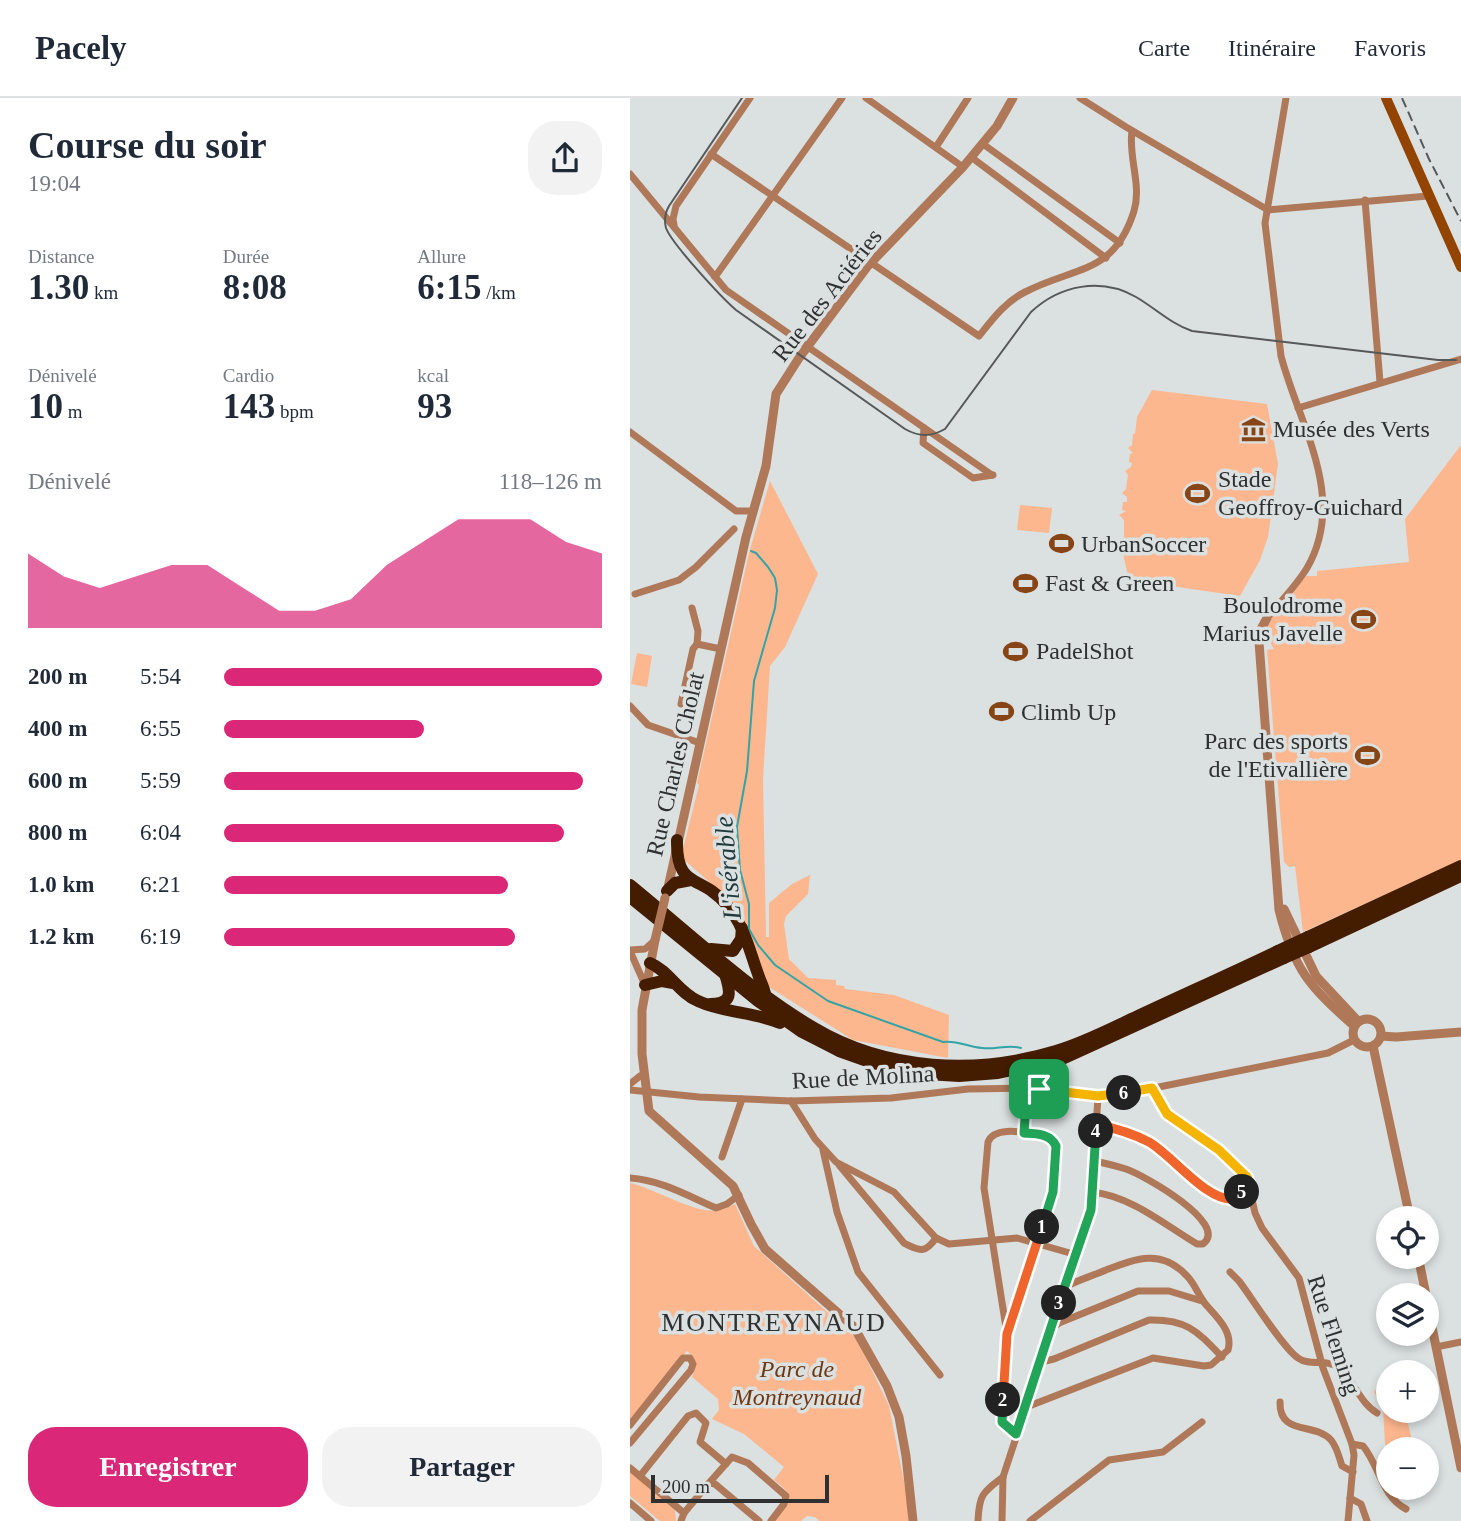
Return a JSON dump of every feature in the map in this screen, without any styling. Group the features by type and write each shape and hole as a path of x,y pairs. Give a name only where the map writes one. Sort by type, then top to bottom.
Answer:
{"highway":[{"path":"677,840 678,865 691,880 709,888 722,900 742,927 765,995"},
{"path":"1309,942 1461,866"},
{"path":"630,897 787,1022 839,1051 892,1068 951,1076 998,1073 1042,1065 1079,1053 1309,942 1461,876"},
{"path":"666,895 675,883 691,880"},
{"path":"630,885 765,995 817,1030 859,1049 937,1066 975,1066 1015,1061 1058,1051 1281,955"},
{"path":"708,948 733,951 741,939 742,927"},
{"path":"650,963 688,995 706,1004 764,1016 780,1023 787,1022"},
{"path":"706,1004 718,1004 727,1000 730,990 725,974"},
{"path":"645,985 662,981 673,983"}],"main road":[{"path":"1386,98 1461,267"}],"street":[{"path":"677,232 673,219 676,206 750,98"},
{"path":"715,277 842,98"},
{"path":"866,98 963,167"},
{"path":"936,147 968,98"},
{"name":"Rue des Aciéries","path":"753,511 766,466 776,394 871,262 983,144 1013,98"},
{"path":"1080,98 1268,210 1429,196"},
{"path":"1286,98 1265,223 1281,356 1320,471 1322,524 1307,567 1260,631 1278,894 1316,976 1356,1024 1354,1040 1364,1047 1373,1046 1381,1036 1379,1025 1364,1019 1356,1024"},
{"path":"711,153 979,336 1007,304 1024,293 1106,258 1120,243 1135,208 1135,167 1130,145 1132,131"},
{"path":"983,144 1120,243"},
{"path":"971,157 1106,258"},
{"path":"630,174 732,294 992,475 973,478 923,443 923,428"},
{"path":"1365,200 1380,382"},
{"path":"1298,408 1458,359"},
{"path":"630,432 736,511 753,511"},
{"path":"635,594 678,580 696,567 734,529 736,511"},
{"name":"Rue Charles Cholat","path":"738,1195 733,1186 710,1164 653,1117 652,1097 647,1091 641,1072 642,1010 645,985 677,840 753,511"},
{"path":"734,529 746,537"},
{"path":"681,704 693,649 697,644 698,631 692,608"},
{"path":"697,644 720,649"},
{"path":"630,706 648,725 700,743"},
{"path":"631,952 645,949 655,940"},
{"path":"631,952 650,963"},
{"path":"631,952 645,985"},
{"path":"1381,1036 1461,1032"},
{"name":"Rue de Molina","path":"630,1087 647,1091 791,1101 891,1098 968,1089 1027,1088 1098,1096 1328,1053 1354,1040"},
{"path":"1373,1046 1407,1206"},
{"path":"630,1087 641,1072"},
{"path":"1024,1133 1027,1088"},
{"name":"Rue Fleming","path":"1152,1088 1167,1114 1219,1150 1247,1177 1252,1203 1262,1228 1299,1278 1322,1362 1352,1444 1353,1472 1348,1521"},
{"path":"1002,1521 1003,1477 1091,1210 1098,1096"},
{"path":"722,1157 742,1099"},
{"path":"791,1101 823,1149 904,1243 919,1250 929,1248 936,1238"},
{"path":"1096,1124 1127,1132 1151,1143 1218,1198 1234,1199 1249,1182"},
{"path":"1007,1334 1051,1204 1056,1146 1047,1135 998,1132 989,1138 984,1188 1007,1334 1002,1422 1016,1434"},
{"path":"823,1149 836,1212 858,1272 940,1375"},
{"path":"1092,1192 1112,1194 1197,1244 1203,1244 1209,1238 1206,1222 1154,1182 1127,1169 1094,1161"},
{"path":"836,1162 894,1192 936,1238 949,1244 1017,1238 1077,1255"},
{"path":"630,1178 654,1182 687,1193 716,1208 727,1204 738,1195 765,1249 854,1326 887,1386 900,1417 913,1521"},
{"path":"1024,1408 1153,1358 1204,1366 1211,1365 1228,1350 1229,1338 1226,1330 1202,1301 1186,1275 1174,1266 1150,1257 1133,1260 1065,1287"},
{"path":"1230,1272 1292,1353 1306,1362 1322,1362 1336,1366 1369,1408 1376,1412"},
{"path":"1051,1329 1059,1323 1138,1292 1169,1291 1202,1301"},
{"path":"1041,1362 1149,1320 1176,1321 1188,1326 1222,1357"},
{"path":"1461,1342 1436,1347 1461,1468"},
{"path":"630,1425 683,1358 690,1357 693,1364 691,1370 630,1443"},
{"path":"1280,1402 1283,1418 1293,1425 1321,1432 1330,1438 1337,1449 1342,1466 1353,1472"},
{"path":"640,1476 688,1416 696,1413 701,1415 706,1423 700,1442 726,1464"},
{"path":"1030,1521 1109,1460 1163,1452 1202,1422"},
{"path":"1352,1444 1363,1446 1369,1453 1380,1479 1399,1505 1406,1508"},
{"path":"681,1521 684,1513 732,1457 741,1459 784,1492 784,1504 771,1521"},
{"path":"630,1468 684,1513"},
{"path":"978,1521 982,1493 1003,1477"},
{"path":"709,1483 715,1484 759,1521"},
{"path":"1350,1498 1361,1504 1367,1521"},
{"path":"630,1503 651,1521"}],"green space":[{"name":"Stade Geoffroy-Guichard","path":"1152,390 1267,404 1278,464 1268,537 1260,560 1240,596 1129,580 1121,545 1124,538 1124,520 1119,515 1126,511 1122,510 1127,497 1122,493 1126,489 1128,475 1125,471 1131,467 1130,454 1133,453 1128,448 1132,445 1137,417"},
{"name":"Parc des sports de l'Etivallière","path":"1461,445 1461,860 1303,932 1295,866 1289,867 1284,862 1267,650 1274,649 1267,637 1263,636 1271,618 1306,576 1317,576 1317,571 1409,562 1405,519"},
{"path":"770,481 818,574 785,647 770,666 763,779 766,937 769,937 769,903 792,884 810,875 808,894 786,916 784,924 789,959 808,978 836,980 836,985 844,986 845,989 894,995 949,1015 948,1058 853,1040 766,985 732,902 681,857 749,553"},
{"path":"1020,505 1052,508 1049,533 1017,530"},
{"path":"637,653 652,656 647,687 631,684"},
{"name":"Parc de Montreynaud","path":"630,1183 700,1209 720,1210 735,1204 754,1246 857,1339 889,1406 908,1502 908,1521 819,1521 815,1517 807,1516 801,1521 774,1521 789,1499 786,1491 774,1480 784,1467 744,1434 712,1419 719,1410 718,1399 692,1377 695,1363 687,1351 630,1420"},
{"path":"1384,1423 1408,1423 1411,1437 1385,1437"},
{"path":"630,1472 675,1510 676,1521 660,1521 630,1496"}],"waterway":[{"name":"L'isérable","path":"751,551 768,567 775,578 777,590 775,608 754,681 747,771 737,827 740,870 749,904 749,929 775,965 828,1001 943,1042 987,1048 1021,1048"}],"tram line":[{"path":"742,98 669,206 665,222 670,236 709,283 736,310 915,434 930,435 945,429 1031,312 1055,295 1081,287 1109,287 1123,291 1192,331 1456,360"}],"railway":[{"path":"1402,98 1461,221"}],"place":[{"name":"Musée des Verts","path":"1253,429"},
{"name":"Stade Geoffroy-Guichard","path":"1198,493"},
{"name":"UrbanSoccer","path":"1061,544"},
{"name":"Fast & Green","path":"1025,583"},
{"name":"Boulodrome Marius Javelle","path":"1363,619"},
{"name":"PadelShot","path":"1016,651"},
{"name":"Climb Up","path":"1001,712"},
{"name":"Parc des sports de l'Etivallière","path":"1368,755"}],"district":[{"name":"MONTREYNAUD","path":"774,1322"}],"route":[{"path":"1027,1088 1039,1089 1098,1096 1152,1088 1167,1114 1219,1150 1249,1182 1234,1199 1218,1198 1151,1143 1127,1132 1096,1124 1091,1210 1016,1434 1002,1422 1007,1334 1053,1192 1056,1146 1047,1135 1024,1133 1027,1088"}]}
